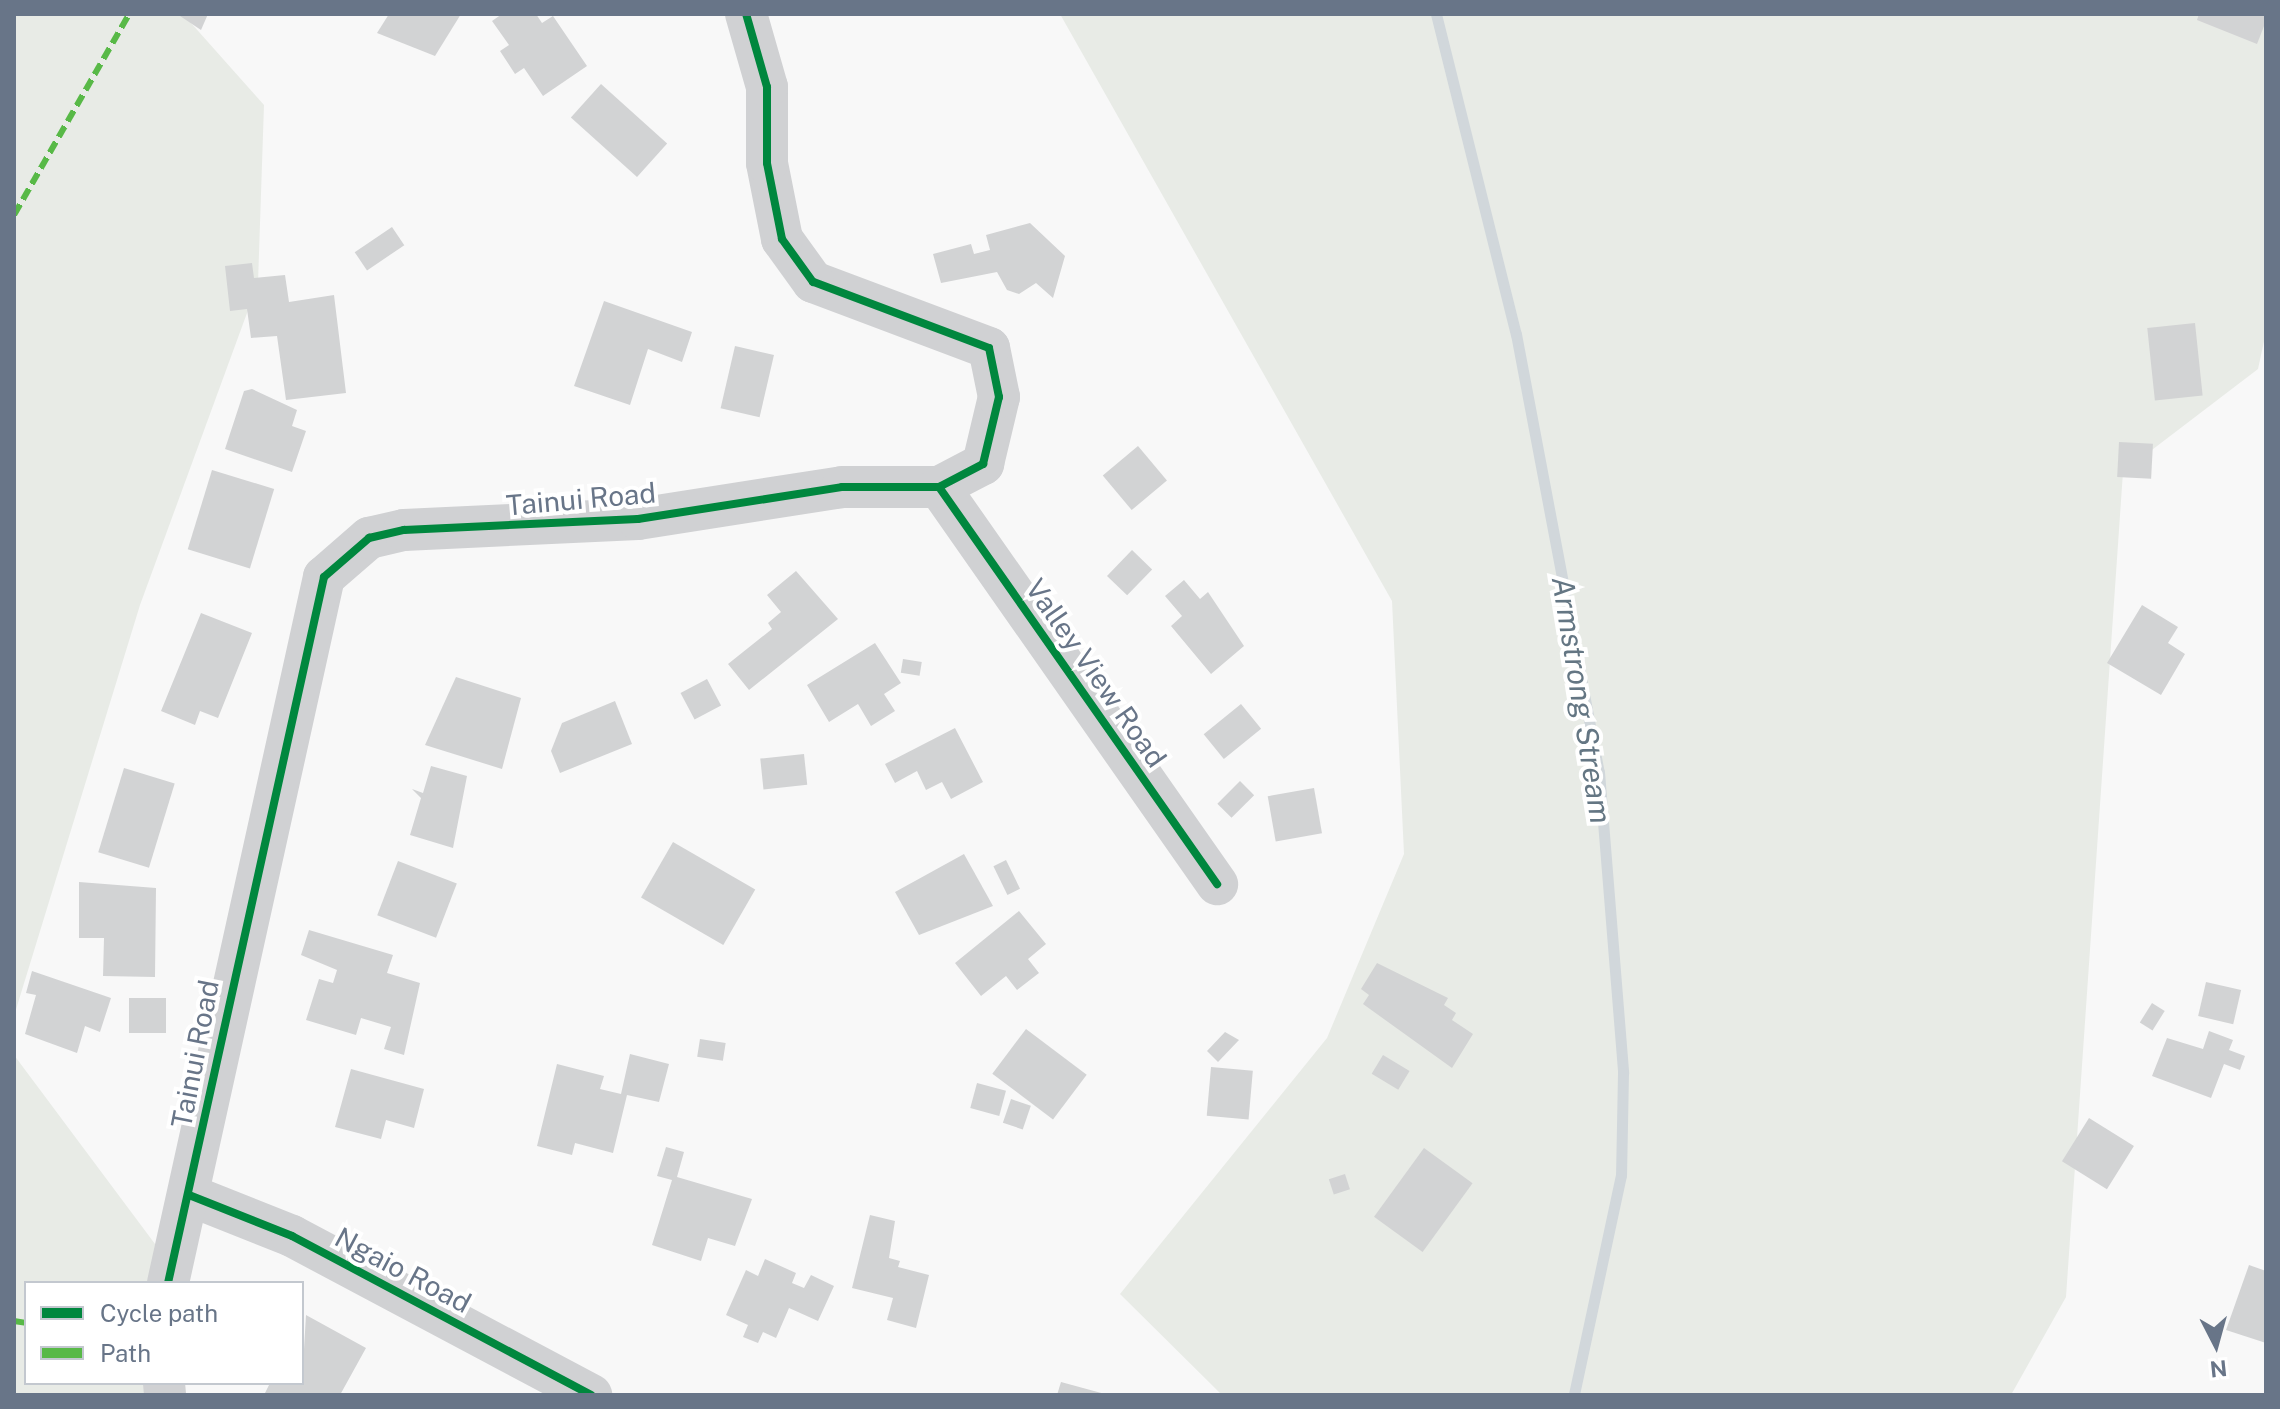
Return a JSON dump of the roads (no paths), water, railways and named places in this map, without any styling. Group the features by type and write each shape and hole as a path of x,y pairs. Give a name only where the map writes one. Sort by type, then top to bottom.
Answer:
{"street":[{"name":"Tainui Road","path":"168,1281 324,577 369,538 404,530 638,519 842,487 939,487 983,464 999,397 989,348 940,325 854,301 813,282 798,261 771,202 767,87 746,14"},
{"name":"Valley View Road","path":"939,487 1217,884"},
{"name":"Ngaio Road","path":"189,1195 292,1236 591,1395"}],"waterway":[{"name":"Armstrong Stream","path":"1436,14 1516,334 1599,772 1623,1073 1621,1175 1574,1395"}]}
